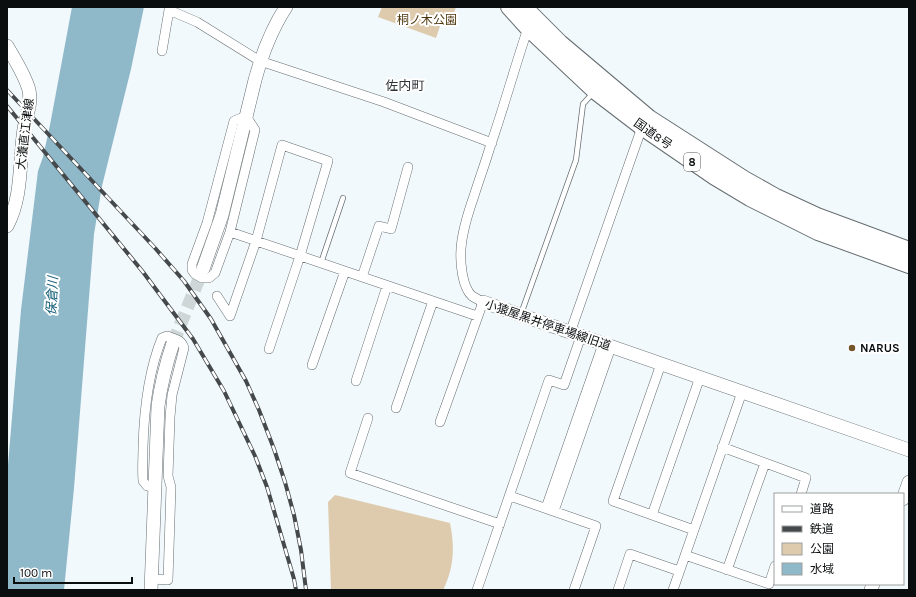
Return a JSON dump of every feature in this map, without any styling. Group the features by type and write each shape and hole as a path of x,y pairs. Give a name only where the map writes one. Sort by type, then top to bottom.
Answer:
{"highway":[{"name":"国道8号","path":"509,7 530,14 560,43 649,118 744,179 776,197 817,216 909,250"},
{"name":"国道8号","path":"530,14 595,91 642,127 715,177 750,198 818,232 909,265"}],"street":[{"path":"203,269 222,215 260,61 283,8"},
{"path":"162,51 169,10 197,22 260,61 384,102 492,142"},
{"name":"小猿屋黒井停車場線旧道","path":"530,14 464,233 461,249 462,268 465,284 472,296 483,302 909,450"},
{"name":"大瀁直江津線","path":"7,46 26,80 30,103 22,142 19,188 15,205 7,226"},
{"path":"246,116 256,130 230,232 215,273 209,278 202,278 195,274 192,270 192,264 206,223 234,121 246,116"},
{"path":"477,590 549,380 564,385 576,334 642,127"},
{"path":"217,296 230,316 256,241 282,145 328,161 300,256 269,349"},
{"path":"362,277 379,226 390,229 408,167"},
{"path":"230,232 477,316"},
{"path":"312,365 345,271"},
{"path":"356,381 387,286"},
{"path":"396,408 433,301"},
{"path":"440,422 483,302"},
{"path":"154,487 147,486 143,481 142,475 145,417 149,385 154,363 162,338 167,336 179,340 184,348 172,395 170,417 168,476 171,487 168,580 151,585 158,415 160,393 166,364 173,343"},
{"path":"550,509 607,345"},
{"path":"661,364 612,501 694,530"},
{"path":"652,515 700,378"},
{"path":"673,590 742,392"},
{"path":"368,418 350,473 500,524"},
{"path":"722,447 806,478 800,493"},
{"path":"727,570 765,462"},
{"path":"904,496 909,482"},
{"path":"510,496 596,526 574,590"},
{"path":"618,590 630,554 680,571"},
{"path":"685,555 769,584 774,569"}],"lane":[{"path":"520,315 576,160 583,104 595,91"},
{"path":"321,263 343,198"}],"green space":[{"name":"桐ノ木公園","path":"382,7 456,7 450,25 441,23 436,38 378,17"},
{"path":"335,495 450,523 453,549 449,574 443,590 331,590 328,502"}],"water":[{"name":"保倉川","path":"72,7 144,7 131,69 102,186 94,234 74,488 64,590 7,590 7,477 21,310 38,171 43,157 50,125"}],"tunnel":[{"path":"173,343 203,269"}],"railway":[{"path":"7,90 155,248 184,281 211,319 246,381 274,449 294,515 301,550 306,590"},
{"path":"7,106 143,272 193,339 224,391 255,456 267,487 296,590"}],"place":[{"name":"NARUS","path":"852,348"}],"district":[{"name":"佐内町","path":"405,85"}]}
